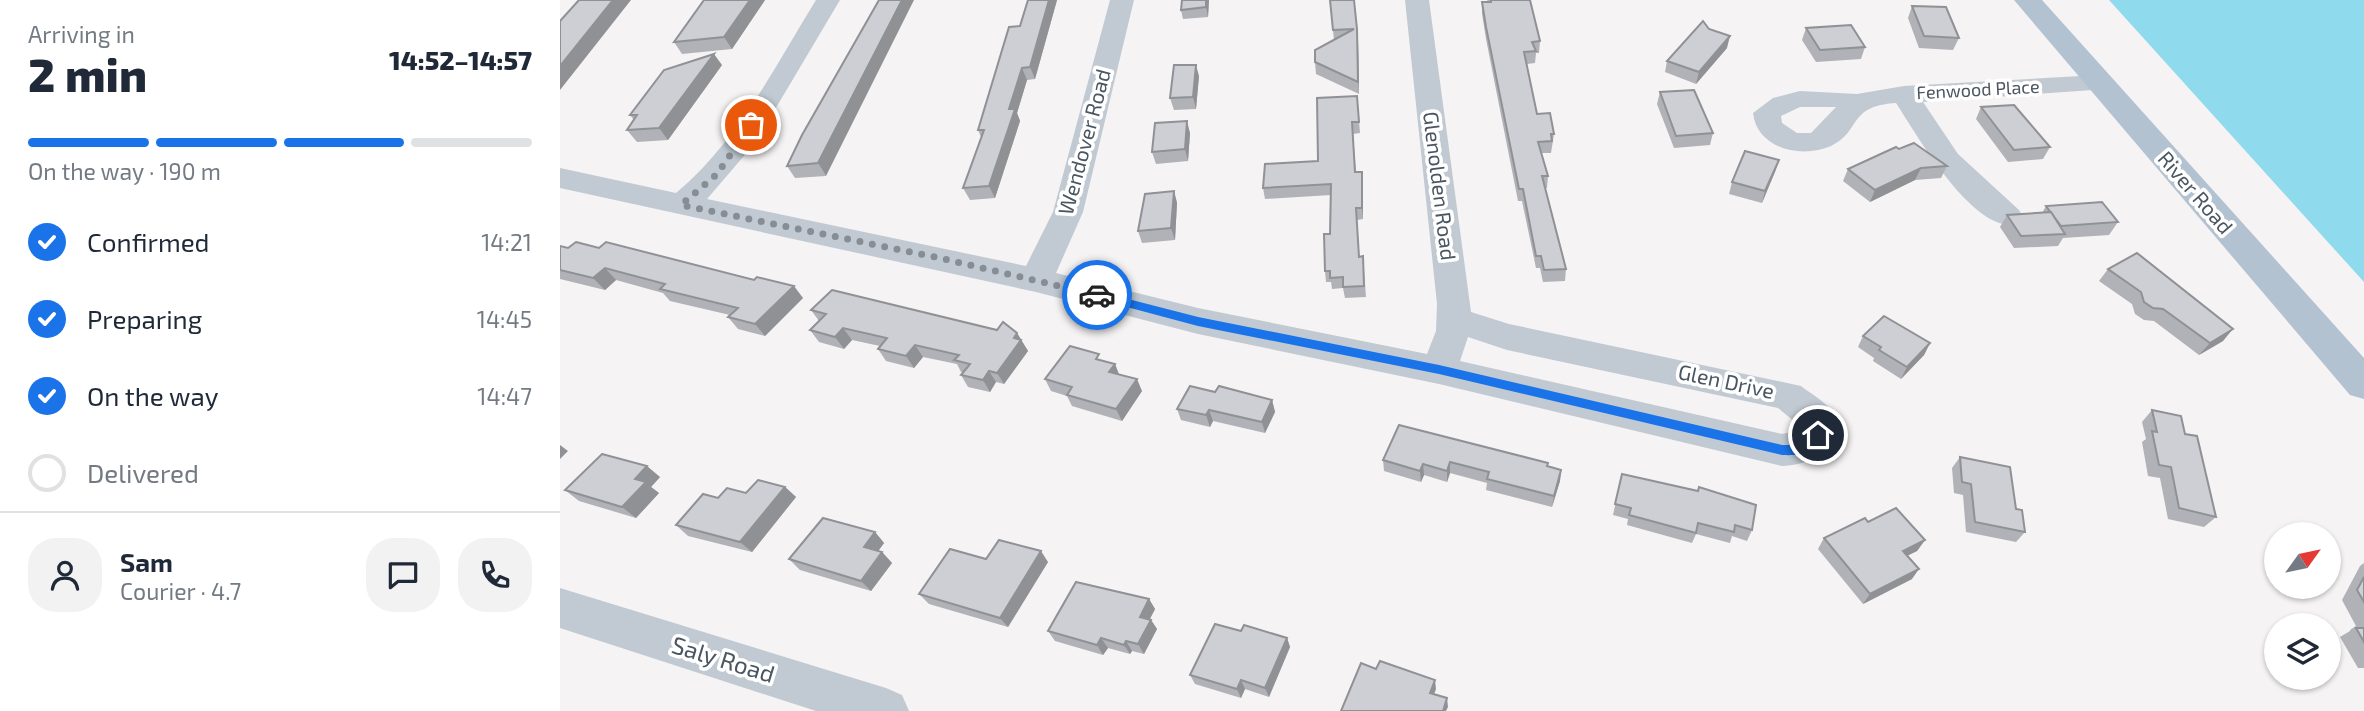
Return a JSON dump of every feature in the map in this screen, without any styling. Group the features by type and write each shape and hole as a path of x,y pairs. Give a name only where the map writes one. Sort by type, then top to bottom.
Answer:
{"main road":[{"name":"River Road","path":"2027,0 2364,384"}],"street":[{"path":"681,205 717,174 739,145 828,0"},
{"name":"Wendover Road","path":"1036,280 1068,212 1122,0"},
{"name":"Glenolden Road","path":"1417,0 1454,320 1439,370"},
{"name":"Fenwood Place","path":"1858,102 1904,94 2098,83"},
{"path":"1904,94 1948,161 1966,182 2008,217"},
{"name":"Glen Drive","path":"560,178 1036,280 1198,321 1439,370 1782,450 1801,450 1812,444 1818,435 1818,420 1788,396 1531,343 1454,320"},
{"name":"Saly Road","path":"560,608 886,711"}],"water":[{"path":"2109,0 2364,0 2364,282"}],"building":[{"path":"579,0 613,0 560,66 560,21"},
{"path":"704,0 750,0 724,37 674,42"},
{"path":"879,0 902,0 818,163 787,166 802,135"},
{"path":"1028,0 1049,0 1030,67 1022,68 1009,109 1015,109 989,186 963,188 984,130 978,130 1009,27 1020,26"},
{"path":"1182,0 1206,0 1206,7 1181,10"},
{"path":"1330,0 1354,0 1358,82 1315,62 1315,50 1354,29 1333,30"},
{"path":"1530,0 1540,41 1532,42 1536,51 1524,52 1537,114 1550,113 1554,134 1551,134 1552,141 1538,142 1548,176 1542,176 1566,269 1544,270 1541,256 1536,256 1523,189 1519,189 1486,27 1482,2"},
{"path":"1912,6 1946,7 1959,38 1924,36"},
{"path":"1703,21 1709,29 1730,36 1699,72 1667,61"},
{"path":"1851,25 1865,47 1820,50 1806,28"},
{"path":"714,54 659,128 627,130 637,115 630,115 664,70"},
{"path":"1174,65 1196,65 1193,97 1170,98"},
{"path":"1694,90 1713,133 1676,136 1660,92"},
{"path":"1357,96 1359,122 1352,122 1355,172 1362,172 1362,208 1356,208 1364,286 1343,287 1343,277 1330,278 1330,271 1325,271 1324,234 1330,234 1331,184 1263,188 1265,164 1318,161 1317,98"},
{"path":"2014,105 2050,147 2014,150 1981,107"},
{"path":"1187,121 1185,149 1152,152 1155,123"},
{"path":"1914,143 1947,166 1921,168 1875,190 1848,169 1896,147 1899,149"},
{"path":"1745,151 1779,160 1765,191 1732,182"},
{"path":"1174,191 1171,228 1138,231 1145,194"},
{"path":"2102,202 2118,222 2061,226 2046,206"},
{"path":"2051,212 2065,234 2021,236 2007,215"},
{"path":"576,242 599,248 606,242 754,280 757,277 794,286 755,324 728,317 738,308 660,289 665,284 605,268 593,278 560,270 560,246 568,248"},
{"path":"2137,253 2233,329 2210,343 2163,309 2153,308 2144,302 2141,292 2108,269"},
{"path":"832,290 997,330 1003,322 1017,333 1014,338 1021,340 997,373 989,371 983,380 961,375 970,364 954,360 959,355 915,345 906,356 878,349 887,338 843,328 835,337 810,330 826,314 811,310"},
{"path":"1884,316 1930,343 1907,367 1879,350 1881,347 1863,336"},
{"path":"1070,346 1099,354 1096,359 1115,364 1109,372 1137,379 1116,409 1067,395 1072,387 1045,379"},
{"path":"1190,386 1215,392 1219,386 1272,400 1262,422 1209,410 1206,415 1177,409"},
{"path":"2152,410 2181,416 2185,434 2197,436 2216,517 2179,508 2171,467 2159,465 2152,431 2157,432"},
{"path":"1399,425 1548,463 1547,466 1561,470 1554,496 1487,479 1489,472 1450,462 1447,471 1423,464 1420,471 1383,460"},
{"path":"602,454 647,466 635,479 646,482 622,507 565,490"},
{"path":"1960,457 2010,467 2016,509 2022,510 2025,532 1975,522 1971,484 1962,482"},
{"path":"1622,474 1698,491 1699,487 1756,505 1752,530 1735,525 1734,532 1698,523 1696,533 1629,515 1631,508 1615,504"},
{"path":"758,480 785,487 740,542 676,525 703,494 718,498 727,488 746,493"},
{"path":"1896,508 1925,540 1903,551 1919,569 1870,594 1824,538 1865,518 1868,522"},
{"path":"823,518 875,532 864,547 882,552 861,581 789,559"},
{"path":"999,540 1041,551 1000,618 919,594 950,549 986,559"},
{"path":"2364,577 2364,602 2357,590"},
{"path":"1076,582 1149,599 1140,617 1151,620 1138,644 1126,641 1124,645 1101,638 1097,645 1048,631"},
{"path":"1215,624 1241,631 1244,625 1287,638 1265,688 1241,680 1237,689 1190,675"},
{"path":"2356,628 2364,628 2364,642"},
{"path":"1380,661 1435,680 1430,693 1447,698 1443,711 1341,711 1361,663 1376,669"}],"way so far":[{"path":"751,125 717,174 681,205 940,258 1097,295"}],"route":[{"path":"1097,295 1198,321 1439,370 1782,450 1801,450 1812,444 1818,435"}]}
